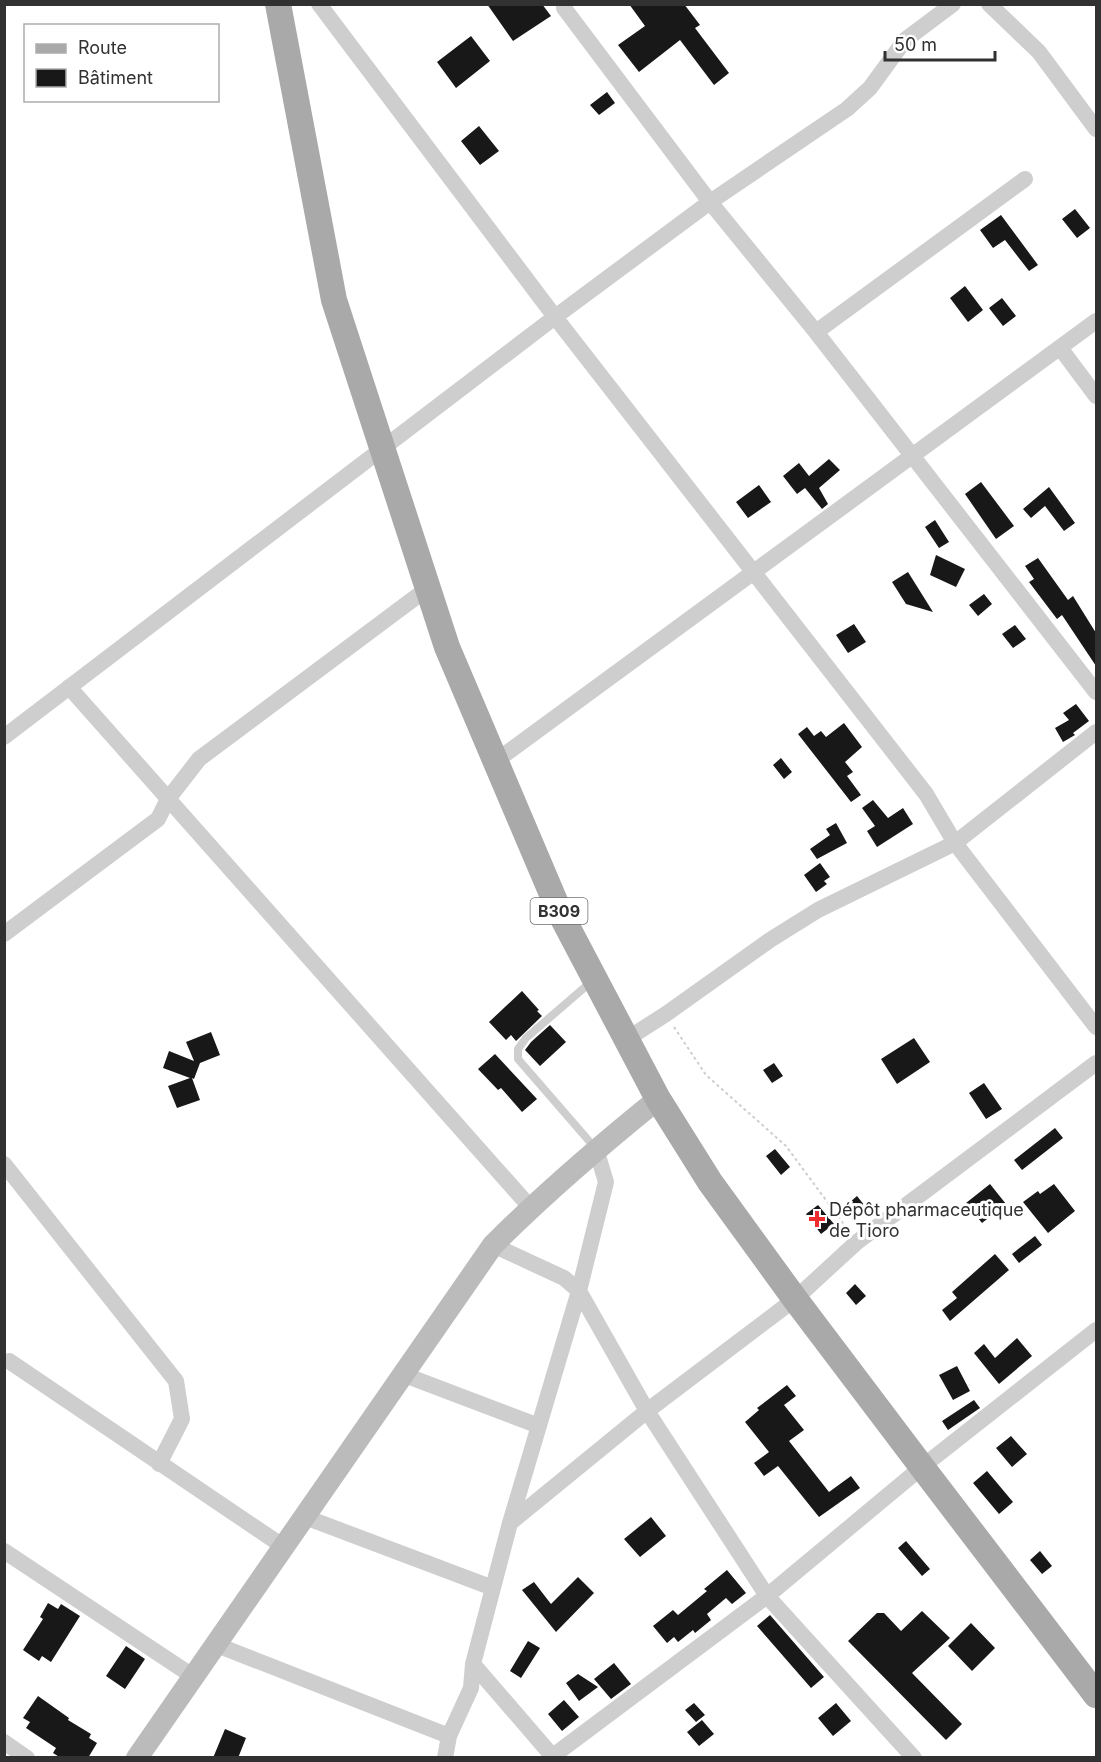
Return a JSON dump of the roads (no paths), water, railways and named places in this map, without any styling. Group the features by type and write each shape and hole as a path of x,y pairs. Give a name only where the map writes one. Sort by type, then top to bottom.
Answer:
{"main road":[{"name":"B309","path":"278,4 334,300 447,647 560,913 658,1099 710,1182 795,1299 1096,1695"},
{"path":"137,1758 493,1245 530,1208 596,1149 658,1099"}],"street":[{"path":"320,4 555,317 926,794 956,843 1096,1027"},
{"path":"4,737 555,317 710,202 847,109 870,88 905,40 953,4"},
{"path":"989,4 1039,52 1096,129"},
{"path":"564,8 710,202 816,332 1096,692"},
{"path":"816,332 1024,179"},
{"path":"496,761 1061,349 1096,321"},
{"path":"1061,349 1096,396"},
{"path":"4,933 158,819 168,799 199,759 428,588"},
{"path":"69,687 530,1208"},
{"path":"627,1038 666,1014 770,940 818,910 956,843 1096,732"},
{"path":"510,1522 647,1411 795,1299 857,1242 1096,1063"},
{"path":"445,1758 449,1736 471,1688 473,1664 510,1522 579,1291 606,1182 596,1149"},
{"path":"4,1164 176,1381 182,1419 159,1464"},
{"path":"493,1245 564,1278 579,1291 647,1411 767,1596 914,1758"},
{"path":"473,1664 553,1757 767,1596 922,1467 1096,1330"},
{"path":"9,1361 284,1547"},
{"path":"402,1374 539,1426"},
{"path":"304,1517 493,1588"},
{"path":"4,1551 194,1677"},
{"path":"217,1645 449,1736"},
{"path":"4,1742 27,1758"}],"lane":[{"path":"595,978 526,1038 518,1049 518,1059 596,1149"}],"place":[{"name":"Dépôt pharmaceutique de Tioro","path":"817,1219"}]}
